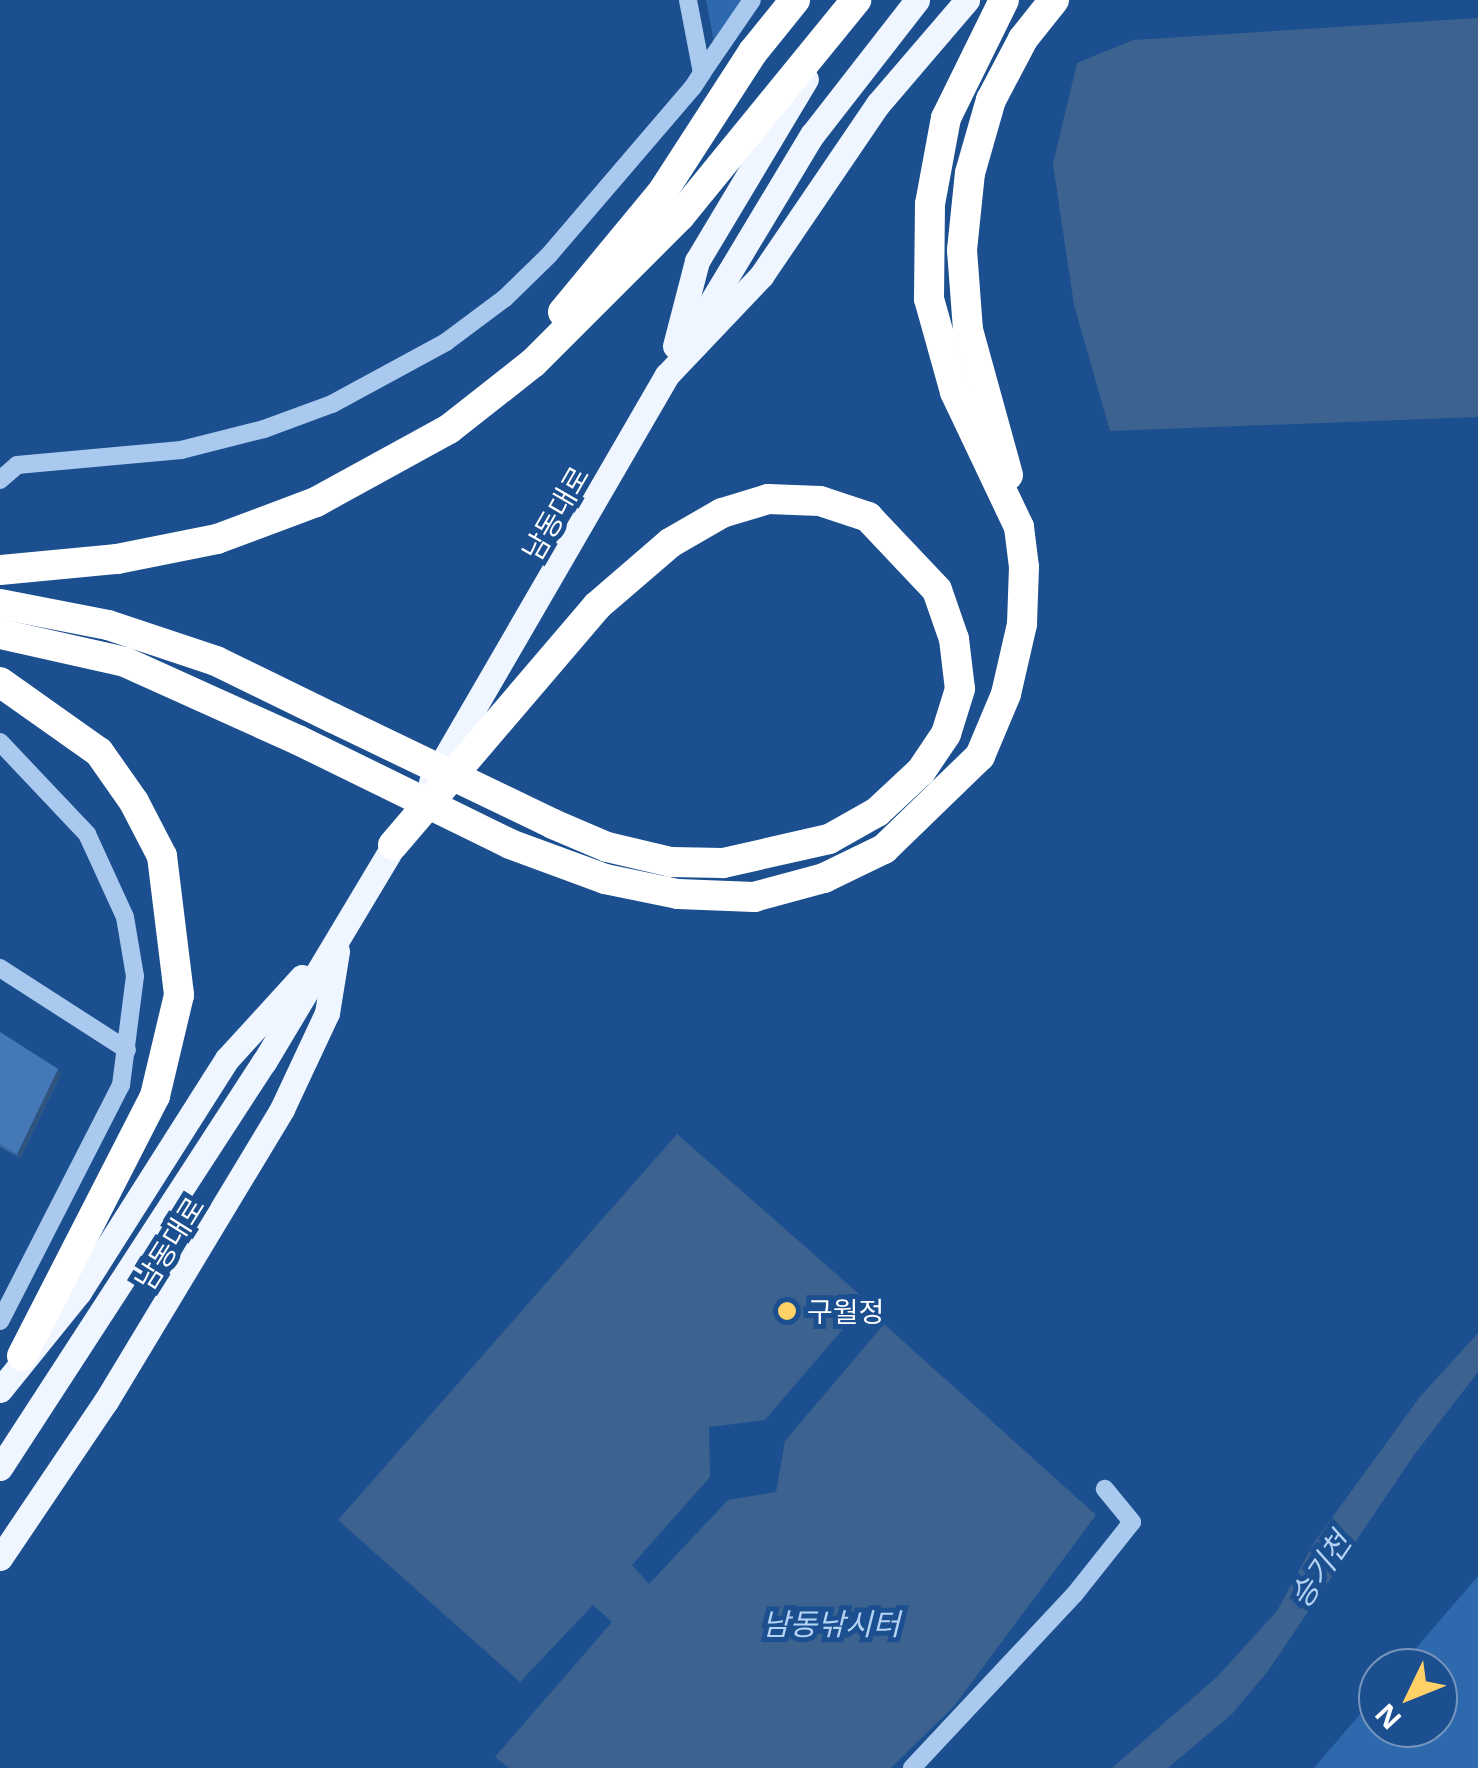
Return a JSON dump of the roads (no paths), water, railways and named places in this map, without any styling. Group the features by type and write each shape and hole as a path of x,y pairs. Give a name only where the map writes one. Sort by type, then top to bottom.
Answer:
{"highway":[{"path":"449,428 562,314 663,190 753,52 795,0"},
{"path":"0,570 117,559 218,538 316,502 449,428 533,364 652,245 858,0"},
{"path":"1004,0 946,118 930,204 929,299 955,392 1019,527"},
{"path":"0,634 124,662 298,740 510,844 605,880 678,894 754,897 824,878 884,850 980,756 1006,694 1022,624 1019,527 968,330 962,250 970,173 991,100 1023,38 1054,0"},
{"path":"0,604 108,625 216,660 333,718 554,824 607,847 671,862 723,864 829,839 877,812 938,746 960,689 954,639 937,590 868,516 820,501 768,499 722,513 670,544 597,606 394,845"},
{"path":"0,682 99,752 134,802 162,856 178,995 155,1096 22,1356"}],"main road":[{"name":"남동대로","path":"667,375 697,260 858,0"},
{"path":"667,375 821,121 917,0"},
{"name":"남동대로","path":"0,1468 264,1062 667,375 760,276 878,104 967,0"},
{"name":"남동대로","path":"0,1390 22,1356 79,1292 227,1059 339,936"},
{"name":"남동대로","path":"0,1558 116,1384 282,1109 327,1013 339,936"}],"lane":[{"path":"688,0 702,73"},
{"path":"0,480 8,463 181,450 264,429 391,374 506,298 702,73 752,0"},
{"path":"0,742 68,808 108,871 125,917 135,976 120,1086 89,1155 0,1321"},
{"path":"0,968 127,1050"},
{"path":"912,1768 1074,1595 1132,1522 1106,1489"}],"water":[{"path":"1478,18 1478,417 1110,431 1074,305 1053,164 1077,63 1133,40"},
{"name":"남동낚시터","path":"677,1134 867,1301 765,1420 709,1427 710,1477 632,1565 649,1584 728,1500 776,1492 785,1441 884,1324 1096,1515 955,1705 891,1768 509,1768 495,1757 612,1622 593,1605 520,1682 338,1520"},
{"name":"승기천","path":"1478,1333 1478,1372 1414,1455 1268,1671 1232,1714 1168,1768 1112,1768 1217,1677 1277,1611 1315,1541 1419,1398"}],"place":[{"name":"구월정","path":"787,1311"}]}
